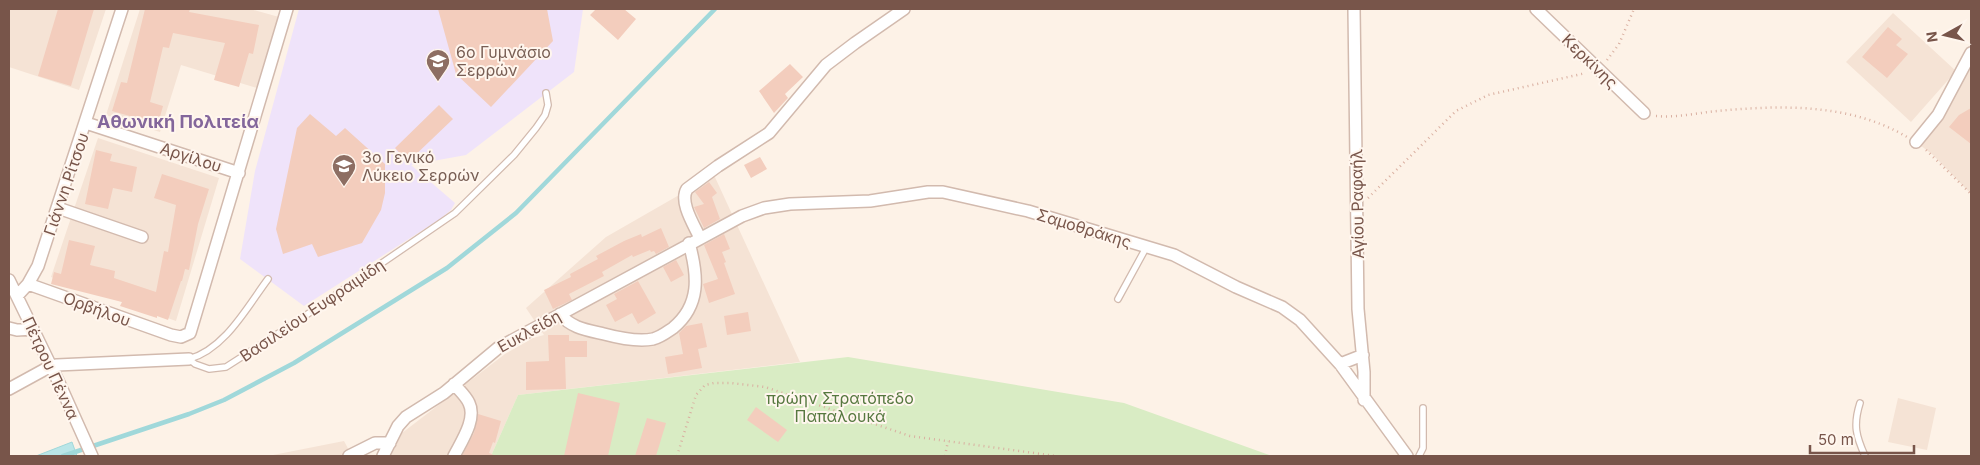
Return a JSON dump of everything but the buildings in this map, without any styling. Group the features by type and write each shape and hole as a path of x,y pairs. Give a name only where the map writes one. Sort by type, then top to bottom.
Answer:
{"street":[{"name":"Γιάννη Ρίτσου","path":"17,296 28,284 38,266 122,9"},
{"path":"239,173 287,9"},
{"path":"700,238 687,207 685,194 688,188 769,133 826,66 861,38 904,9"},
{"name":"Αγίου Ραφαήλ","path":"1354,9 1358,309 1363,355 1364,400"},
{"name":"Κερκίνης","path":"1536,9 1644,113"},
{"path":"1916,142 1942,109 1971,53"},
{"name":"Αργίλου","path":"86,123 239,173"},
{"name":"Ορβήλου","path":"28,284 166,334 181,337 190,333 239,173"},
{"name":"Σαμοθράκης","path":"689,243 742,216 764,208 790,204 878,200 922,192 943,192 1028,211 1147,246 1181,258 1236,287 1292,313 1309,328 1340,364 1364,400 1407,456"},
{"path":"58,208 142,237"},
{"path":"560,314 572,325 609,335 643,340 661,336 679,323 692,306 695,282 689,243"},
{"name":"Ευκλείδη","path":"383,456 398,426 406,417 454,384 498,348 689,243"},
{"name":"Πέτρου Πέννα","path":"9,280 92,456"},
{"path":"9,328 33,330"},
{"path":"1340,364 1363,355"},
{"name":"Βασιλείου Ευφραιμίδη","path":"9,389 51,366 189,359"},
{"path":"454,384 470,404 472,412 454,456"},
{"path":"349,456 375,443 390,443"}],"lane":[{"name":"Βασιλείου Ευφραιμίδη","path":"189,359 195,364 209,369 226,367 455,214 514,155 536,128 547,110 546,93"},
{"path":"1118,299 1147,246"},
{"path":"189,359 208,350 222,338 268,279"},
{"path":"1860,403 1855,418 1857,438 1865,456"},
{"path":"1419,456 1423,448 1423,408"}],"path":[{"path":"1358,208 1456,112 1488,95 1599,70 1619,44 1634,9"},
{"path":"1644,113 1663,117 1719,111 1808,107 1868,120 1893,129 1916,142 1933,156 1971,194"},
{"path":"677,456 696,395 705,385 731,382 765,387 910,436 1056,456"},
{"path":"945,456 948,442"}],"shaded area":[{"path":"9,9 106,9 79,90 9,67"},
{"path":"140,9 250,9 279,17 257,88 181,65 160,132 106,115"},
{"path":"299,9 583,9 574,72 466,155 411,165 455,203 451,210 440,219 304,306 240,259 255,171"},
{"path":"1893,13 1956,71 1911,122 1846,62"},
{"path":"1971,55 1971,194 1933,155 1916,142"},
{"path":"98,138 219,178 176,321 51,277"},
{"path":"714,175 800,362 518,395 491,456 391,456 402,433 505,354 533,338 544,335 526,308 606,237"},
{"path":"1898,398 1936,408 1927,450 1888,442"},
{"path":"344,441 352,456 268,456"}],"green space":[{"name":"πρώην Στρατόπεδο Παπαλουκά","path":"848,357 1124,403 1272,456 491,456 518,395"}],"water":[{"path":"72,442 77,456 36,456"}],"waterway":[{"path":"63,456 189,414 224,400 294,363 447,268 516,213 715,9"}],"place":[{"name":"6ο Γυμνάσιο Σερρών","path":"438,82"},
{"name":"3ο Γενικό Λύκειο Σερρών","path":"344,187"}],"district":[{"name":"Αθωνική Πολιτεία","path":"178,121"}]}
